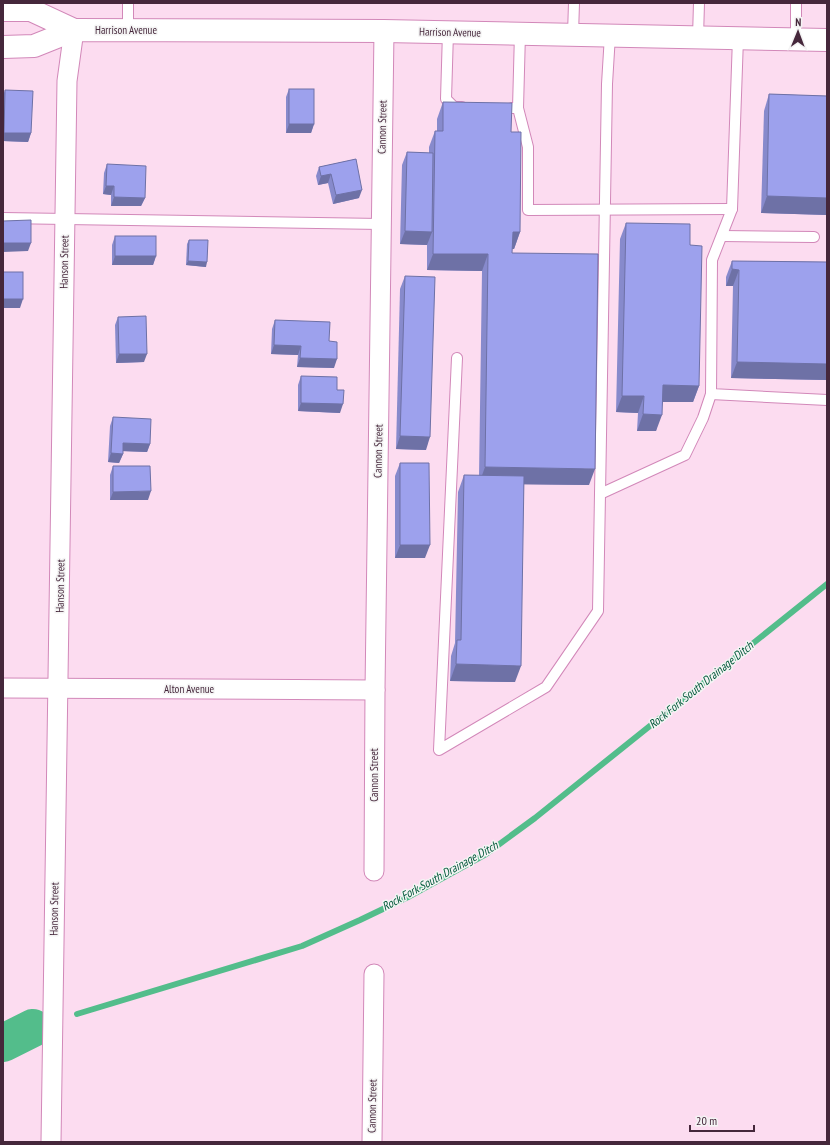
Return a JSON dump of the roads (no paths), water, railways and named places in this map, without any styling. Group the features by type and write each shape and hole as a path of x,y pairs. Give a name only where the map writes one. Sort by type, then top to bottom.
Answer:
{"main road":[{"name":"Harrison Avenue","path":"3,10 31,10 74,30"},
{"name":"Harrison Avenue","path":"3,47 34,46 74,30 384,31 827,40"}],"street":[{"name":"Hanson Street","path":"50,1142 67,81 74,30"},
{"name":"Cannon Street","path":"374,871 374,690 384,31"},
{"name":"Alton Avenue","path":"3,688 374,690"},
{"name":"Cannon Street","path":"372,1142 374,974"}],"lane":[{"path":"128,3 128,30"},
{"path":"573,34 574,3"},
{"path":"698,37 699,3"},
{"path":"796,3 796,39"},
{"path":"448,32 446,99 454,107 470,107"},
{"path":"520,34 518,108 528,147 528,210 732,209"},
{"path":"457,358 439,750 546,687 598,611 607,84 610,35"},
{"path":"600,494 685,455 703,418 711,394 712,260 732,209 738,38"},
{"path":"502,108 518,108"},
{"path":"3,218 381,224"},
{"path":"722,236 814,237"},
{"path":"711,394 827,400"}],"waterway":[{"name":"Rock Fork South Drainage Ditch","path":"77,1014 302,946 408,897 486,854 535,818 827,584"},
{"name":"Rock Fork South Drainage Ditch","path":"3,1043 33,1028"}]}
